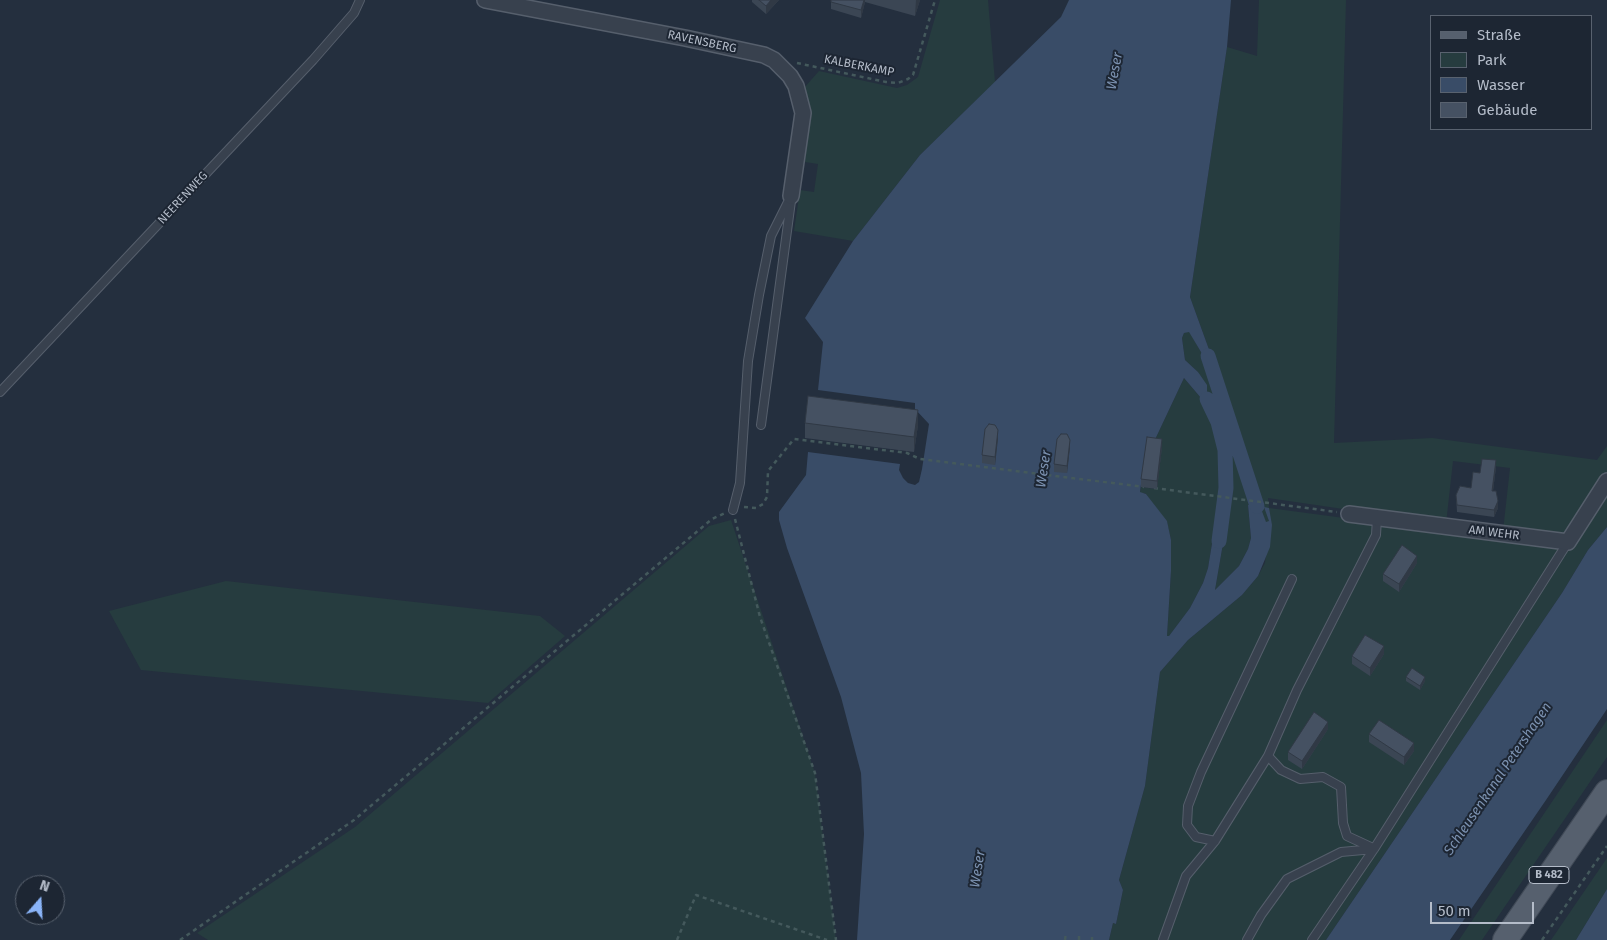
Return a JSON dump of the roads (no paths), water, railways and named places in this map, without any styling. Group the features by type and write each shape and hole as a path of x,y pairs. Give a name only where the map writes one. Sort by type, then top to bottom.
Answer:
{"main road":[{"name":"B 482","path":"1504,940 1607,792"}],"street":[{"name":"RAVENSBERG","path":"485,0 764,55 783,68 796,86 803,113 791,196"},
{"path":"1568,542 1607,481"},
{"name":"AM WEHR","path":"1349,514 1568,542"}],"lane":[{"name":"NEERENWEG","path":"0,392 314,60 354,13 360,0"},
{"path":"761,424 791,196"},
{"path":"733,510 740,483 748,361 759,295 771,236 791,196"},
{"path":"1163,940 1186,876 1215,842 1268,756 1289,706 1376,535 1377,518"},
{"path":"1312,940 1374,849 1568,542"},
{"path":"1215,842 1196,837 1187,825 1188,806 1201,772 1292,579"},
{"path":"1268,756 1281,770 1300,779 1323,777 1340,787 1343,824 1347,836 1374,849"},
{"path":"1247,940 1287,879 1341,852 1374,849"}],"water":[{"name":"Weser","path":"1069,0 1231,0 1227,47 1190,297 1211,355 1204,357 1189,332 1184,333 1182,338 1185,360 1198,372 1207,385 1207,399 1201,398 1184,378 1152,446 1146,445 1140,492 1146,494 1167,521 1171,540 1167,636 1169,636 1190,608 1203,583 1208,568 1219,501 1214,540 1223,541 1230,503 1215,590 1239,566 1248,549 1251,538 1248,505 1260,506 1266,522 1269,521 1264,507 1269,508 1272,525 1270,547 1258,576 1242,595 1188,640 1160,672 1145,786 1119,880 1123,890 1116,924 1113,923 1109,940 857,940 864,834 861,773 841,697 787,548 779,520 779,512 806,475 808,452 900,464 899,470 903,478 908,483 915,485 919,482 922,469 929,424 915,409 915,403 818,390 823,342 805,318 853,241 920,155 1061,17"},
{"name":"Schleusenkanal Petershagen","path":"1607,527 1607,709 1546,800 1450,940 1326,940 1562,593 1588,550"},
{"path":"1607,889 1607,940 1576,940"}],"waterway":[{"path":"1208,356 1257,506"},
{"path":"1207,399 1218,422 1225,450 1226,488 1219,541"}]}
